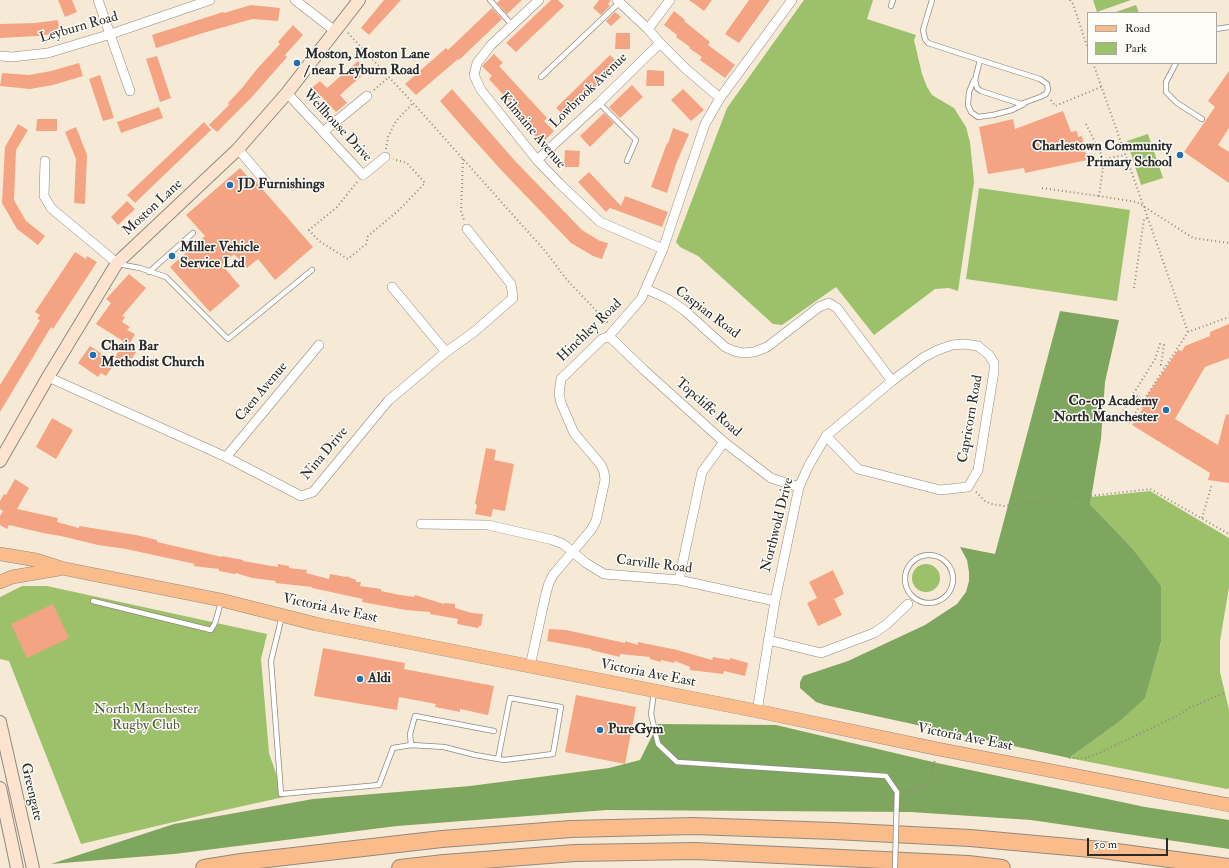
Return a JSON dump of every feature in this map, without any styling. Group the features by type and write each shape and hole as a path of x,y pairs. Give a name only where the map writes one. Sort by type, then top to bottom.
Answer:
{"highway":[{"path":"204,868 242,862 442,839 571,829 693,826 970,838 1102,850 1229,867"},
{"path":"400,868 444,863 575,853 695,851 968,864 1002,868"}],"main road":[{"name":"Victoria Ave East","path":"0,554 36,560 61,568 221,600 316,624 654,692 757,711 938,749 1229,805"},
{"path":"0,582 18,576 61,568"}],"street":[{"path":"98,0 130,91"},
{"name":"Leyburn Road","path":"0,56 12,57 48,54 210,0"},
{"path":"295,0 338,28"},
{"name":"Moston Lane","path":"0,461 116,263 238,149 287,93 359,0"},
{"name":"Kilmaine Avenue","path":"539,0 491,45 477,63 474,75 480,90 537,160 600,222 663,249"},
{"path":"648,29 670,0"},
{"name":"Hinchley Road","path":"530,666 549,583 553,575 588,534 596,521 605,480 604,472 596,458 574,433 561,403 559,386 561,379 602,339 608,337 641,299 663,249 705,124 720,98 792,0"},
{"path":"619,1 686,69 720,98"},
{"name":"Lowbrook Avenue","path":"537,160 599,103 660,43"},
{"name":"Wellhouse Drive","path":"287,93 363,175 385,157"},
{"path":"324,132 367,96"},
{"path":"238,149 266,182"},
{"path":"45,160 44,196 51,208 116,263"},
{"name":"Nina Drive","path":"48,377 226,457 301,496 313,492 388,401 446,352 474,332 513,298 511,284 466,229"},
{"path":"392,287 446,352"},
{"name":"Caspian Road","path":"646,290 668,299 684,310 725,347 743,353 754,352 767,347 819,307 829,303 837,308 892,381"},
{"name":"Topcliffe Road","path":"608,337 612,339 724,442 771,478 799,487"},
{"name":"Capricorn Road","path":"892,381 924,357 952,345 964,344 978,346 989,355 994,363 994,371 978,470 968,487"},
{"name":"Caen Avenue","path":"226,457 319,345"},
{"name":"Northwold Drive","path":"757,711 775,602 799,487 809,465 826,436 892,381"},
{"path":"826,436 858,470 940,490 968,487"},
{"path":"679,580 702,472 724,442"},
{"name":"Carville Road","path":"421,524 488,525 553,540 563,544 604,574 679,580 775,602"},
{"path":"768,640 821,653 874,633 887,624 910,600"},
{"name":"Greengate","path":"0,722 33,868"},
{"name":"Greengate","path":"0,788 17,868"}],"lane":[{"path":"490,0 512,26"},
{"path":"891,6 893,0"},
{"path":"932,0 923,30 925,39 928,43 980,60 1044,81 1047,84 1048,90 1046,94 1012,110 978,117 971,112 968,105 969,92 980,60"},
{"path":"541,77 619,1"},
{"path":"1217,28 1229,27"},
{"path":"1175,64 1166,82 1166,92 1177,103 1202,119"},
{"path":"974,80 977,88 981,91 1021,104 1026,103"},
{"path":"599,103 636,140 626,161"},
{"path":"149,272 193,232"},
{"path":"116,263 166,277 228,339 312,270"},
{"path":"932,554 942,558 949,565 953,575 953,585 948,594 940,601 930,604 910,600 904,578 906,568 913,560 922,555 932,554"},
{"path":"93,601 211,630 215,622 221,600"},
{"path":"282,615 271,661 281,794 378,785 393,748 411,745 444,747 475,755 498,759 504,760 553,754 561,707 510,698 498,759"},
{"path":"654,692 651,714 658,744 677,762 886,776 897,792 895,868"},
{"path":"411,745 410,734 415,716 494,731"}],"path":[{"path":"1070,0 1073,4 1087,46"},
{"path":"338,28 357,42 413,103 546,252 567,280 614,330"},
{"path":"1093,64 1188,332"},
{"path":"367,96 389,77"},
{"path":"1046,94 1055,106 1101,87"},
{"path":"363,175 337,207 309,230 319,241 348,259 366,244 368,236 400,210 425,183 407,164 385,157 388,137 396,121 413,103"},
{"path":"1086,124 1104,160 1099,196"},
{"path":"1090,162 1125,155"},
{"path":"462,158 461,211 466,229"},
{"path":"1042,188 1137,202 1192,238 1229,243"},
{"path":"1134,288 1144,219 1147,218"},
{"path":"1129,423 1188,332 1229,318"},
{"path":"1121,414 1155,359 1160,344 1164,345 1160,365 1165,367"},
{"path":"1133,394 1143,400"},
{"path":"1202,518 1212,484"},
{"path":"968,487 991,504 1004,506 1150,489 1229,534"},
{"path":"1069,758 1084,758 1099,753 1224,692"},
{"path":"897,792 925,787 934,768 938,749"}],"green space":[{"path":"804,0 873,0 867,19 916,35 914,40 922,74 927,87 932,95 954,108 966,127 970,142 974,182 958,291 949,288 935,289 874,335 836,287 782,325 773,324 698,256 680,247 676,242 727,108"},
{"path":"1093,0 1131,0 1097,12"},
{"path":"1136,5 1139,12 1116,12"},
{"path":"1148,134 1163,178 1141,185 1127,141"},
{"path":"979,188 1130,210 1117,301 966,279"},
{"path":"1060,311 1119,320 1105,382 1101,439 1090,504 1131,547 1161,586 1161,642 1145,698 1119,722 1069,758 816,702 800,688 800,682 803,676 848,661 925,625 957,604 966,592 969,581 967,560 960,547 995,554"},
{"path":"1150,491 1229,538 1229,587 1220,641 1220,672 1229,710 1229,788 1227,789 1069,758 1119,722 1145,697 1161,642 1131,547 1090,504 1091,497"},
{"path":"926,564 936,568 940,578 936,588 926,592 916,588 912,578 916,568"},
{"name":"North Manchester Rugby Club","path":"22,586 47,586 267,634 261,659 269,753 284,797 81,844 9,661 0,659 0,597"},
{"path":"658,724 776,725 937,763 1145,807 1229,820 1229,849 1031,820 911,812 607,810 397,826 174,854 51,864 174,824 313,799 470,786 609,768 640,760"}],"building":[{"path":"58,0 72,0 77,12 65,17"},
{"path":"384,0 401,0 369,35 361,28"},
{"path":"500,0 522,0 507,14 497,3"},
{"path":"551,0 558,0 564,6 516,52 506,43"},
{"path":"599,0 611,0 608,4 610,6 601,15 593,8"},
{"path":"689,0 712,0 704,11"},
{"path":"749,0 770,0 739,43 725,34"},
{"path":"251,5 280,8 278,21 252,19 156,48 152,35 223,12 224,13"},
{"path":"492,8 502,19 459,60 458,59 416,95 405,84 446,48 448,50"},
{"path":"674,11 710,42 708,45 735,65 725,78 700,60 702,57 689,48 690,47 676,37 677,35 664,25"},
{"path":"615,12 621,17 611,26 606,21"},
{"path":"58,20 60,33 0,38 0,24 35,23"},
{"path":"293,25 303,35 285,55 287,57 251,98 217,132 209,125 229,105 228,103 280,44 278,42"},
{"path":"616,33 630,33 630,49 615,49"},
{"path":"494,54 503,63 499,66 547,118 544,121 554,131 542,143 533,134 536,131 489,79 492,76 482,66"},
{"path":"610,55 620,65 566,117 556,108"},
{"path":"157,56 171,98 160,102 146,59"},
{"path":"358,61 367,71 340,95 347,103 336,112 322,97 318,100 309,90 320,81 327,88"},
{"path":"79,63 83,76 53,85 30,89 0,86 2,73 29,75 51,71"},
{"path":"647,70 664,71 664,86 646,86"},
{"path":"1229,71 1229,128 1218,145 1229,152 1229,183 1184,152 1215,107 1208,101"},
{"path":"100,75 114,118 103,121 89,79"},
{"path":"632,85 643,97 620,118 609,107"},
{"path":"452,89 516,162 582,230 600,241 608,243 602,259 593,256 571,243 466,131 440,101"},
{"path":"683,89 704,110 691,121 671,100"},
{"path":"159,107 163,118 121,133 117,122"},
{"path":"1063,111 1071,132 1077,131 1078,137 1082,136 1087,160 1025,173 1024,168 988,174 979,127 1013,119 1015,129"},
{"path":"604,113 614,123 590,147 580,136"},
{"path":"37,119 57,119 57,131 36,131"},
{"path":"204,122 211,130 135,203 127,195"},
{"path":"18,124 28,130 16,150 14,200 26,221 45,236 38,245 17,229 2,203 5,147"},
{"path":"76,127 87,155 85,204 74,203 76,159 65,132"},
{"path":"673,128 689,134 676,164 667,193 651,187"},
{"path":"565,150 580,151 579,167 564,167"},
{"path":"240,168 249,178 251,176 313,247 275,280 258,259 247,268 234,254 222,265 240,286 210,312 170,267 205,236 186,215"},
{"path":"589,172 621,206 625,196 668,212 662,227 610,208 606,212 578,182"},
{"path":"127,201 135,209 118,225 111,217"},
{"path":"75,252 86,259 87,256 97,262 53,329 51,327 0,412 0,385 40,320 37,319 40,315 35,312"},
{"path":"129,274 146,288 122,316 125,317 122,322 130,327 127,330 135,334 127,348 136,352 129,363 115,358 123,341 96,324 111,303 106,299"},
{"path":"1229,324 1229,358 1205,367 1175,419 1218,445 1226,414 1229,415 1229,483 1208,480 1210,473 1132,425 1143,408 1140,406 1178,350 1182,351 1185,346 1210,336 1210,332"},
{"name":"Chain Bar Methodist Church","path":"90,346 115,363 106,376 101,373 98,377 78,363"},
{"path":"52,418 73,430 56,459 36,447"},
{"path":"486,448 496,450 494,460 514,464 505,511 493,509 491,517 475,514 477,505 475,504"},
{"path":"15,479 29,488 17,509 58,518 57,522 79,528 79,526 136,535 157,540 157,542 243,561 278,567 278,564 289,566 289,568 307,570 306,573 329,579 330,574 346,576 356,580 356,582 361,582 360,586 381,589 381,591 400,595 414,597 415,595 444,604 455,604 455,608 472,613 483,614 481,626 478,628 457,624 458,619 430,614 430,612 406,610 362,602 363,599 312,587 275,583 276,581 252,578 236,573 219,571 219,569 193,566 195,564 126,549 98,545 9,525 7,529 0,525 0,516 3,511 0,509 0,501 4,494 6,495"},
{"path":"833,570 844,594 834,599 842,615 818,626 807,603 817,598 809,582"},
{"path":"53,604 69,638 27,658 11,624"},
{"path":"549,629 566,630 625,643 625,641 638,645 638,642 677,650 712,660 713,657 730,660 730,658 748,663 745,676 724,671 723,674 690,670 690,667 675,661 674,663 661,660 661,662 650,659 650,657 620,654 620,657 591,649 547,641"},
{"path":"323,648 405,663 404,669 494,686 488,715 460,709 460,712 435,707 436,704 399,697 397,710 314,696"},
{"name":"PureGym","path":"576,695 636,707 625,764 565,752"}],"place":[{"name":"Moston, Moston Lane / near Leyburn Road","path":"297,63"},
{"name":"Charlestown Community Primary School","path":"1180,155"},
{"name":"JD Furnishings","path":"230,185"},
{"name":"Miller Vehicle Service Ltd","path":"172,256"},
{"name":"Chain Bar Methodist Church","path":"93,355"},
{"name":"Co-op Academy North Manchester","path":"1166,410"},
{"name":"Aldi","path":"360,679"},
{"name":"PureGym","path":"600,730"}]}
